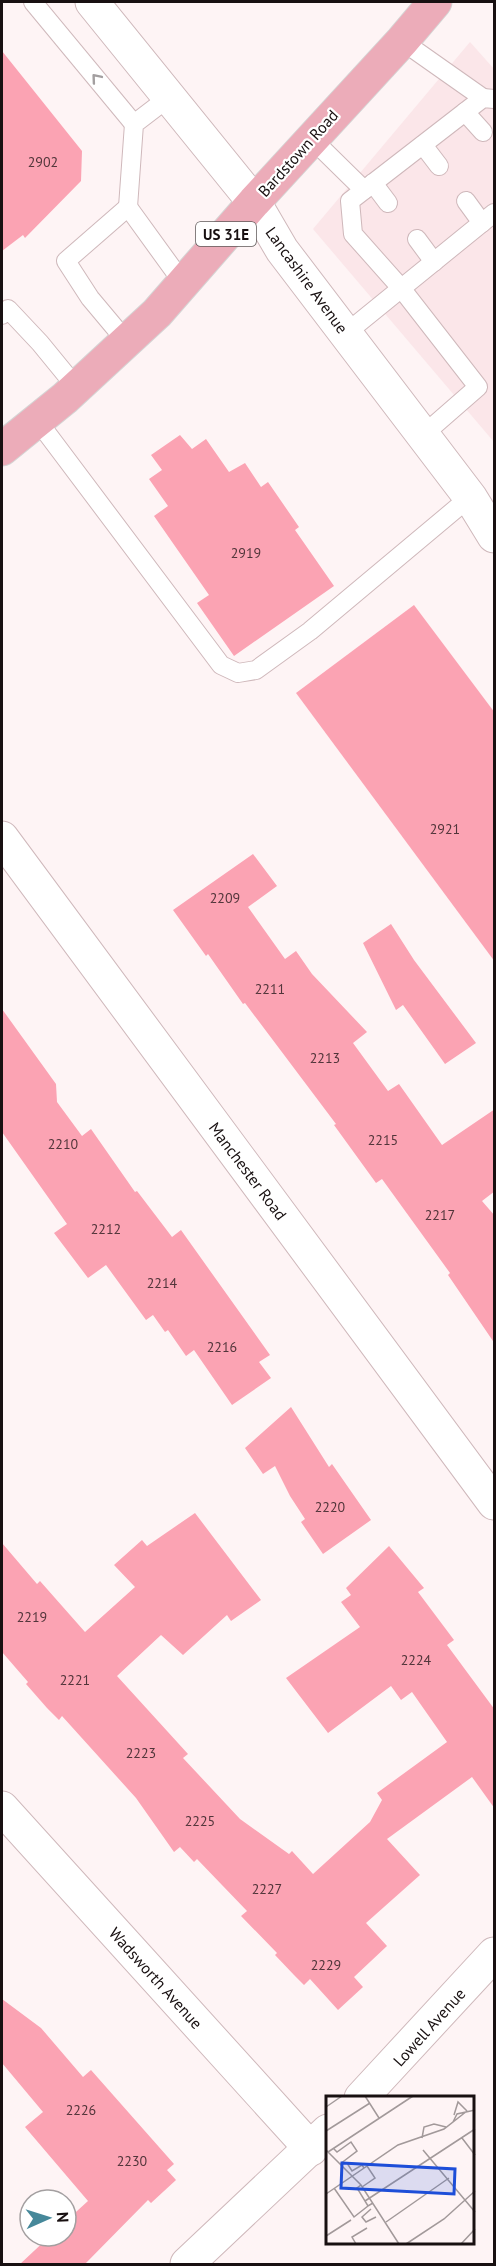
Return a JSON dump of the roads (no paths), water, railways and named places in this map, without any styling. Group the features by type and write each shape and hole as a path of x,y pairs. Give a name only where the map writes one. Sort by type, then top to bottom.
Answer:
{"main road":[{"name":"Bardstown Road","path":"2,449 76,387 157,313 311,138 435,2"}],"street":[{"name":"Lancashire Avenue","path":"92,2 254,202 282,250 470,497 495,536"},
{"name":"Manchester Road","path":"2,838 495,1503"},
{"name":"Wadsworth Avenue","path":"2,1808 319,2140"},
{"name":"Lowell Avenue","path":"364,2096 495,1954"},
{"path":"187,2265 319,2140"}],"lane":[{"path":"33,2 134,124 128,207 183,283"},
{"path":"402,40 489,99 465,112 350,201 353,234 401,288 478,387 423,435"},
{"path":"134,124 168,98"},
{"path":"465,112 483,132"},
{"path":"311,138 388,203"},
{"path":"423,145 439,166"},
{"path":"345,334 488,218 466,201"},
{"path":"126,341 90,298 66,261 128,207"},
{"path":"417,239 434,262"},
{"path":"2,315 8,309 76,387"},
{"path":"37,420 221,665 238,673 256,670 310,631 470,497"}]}
